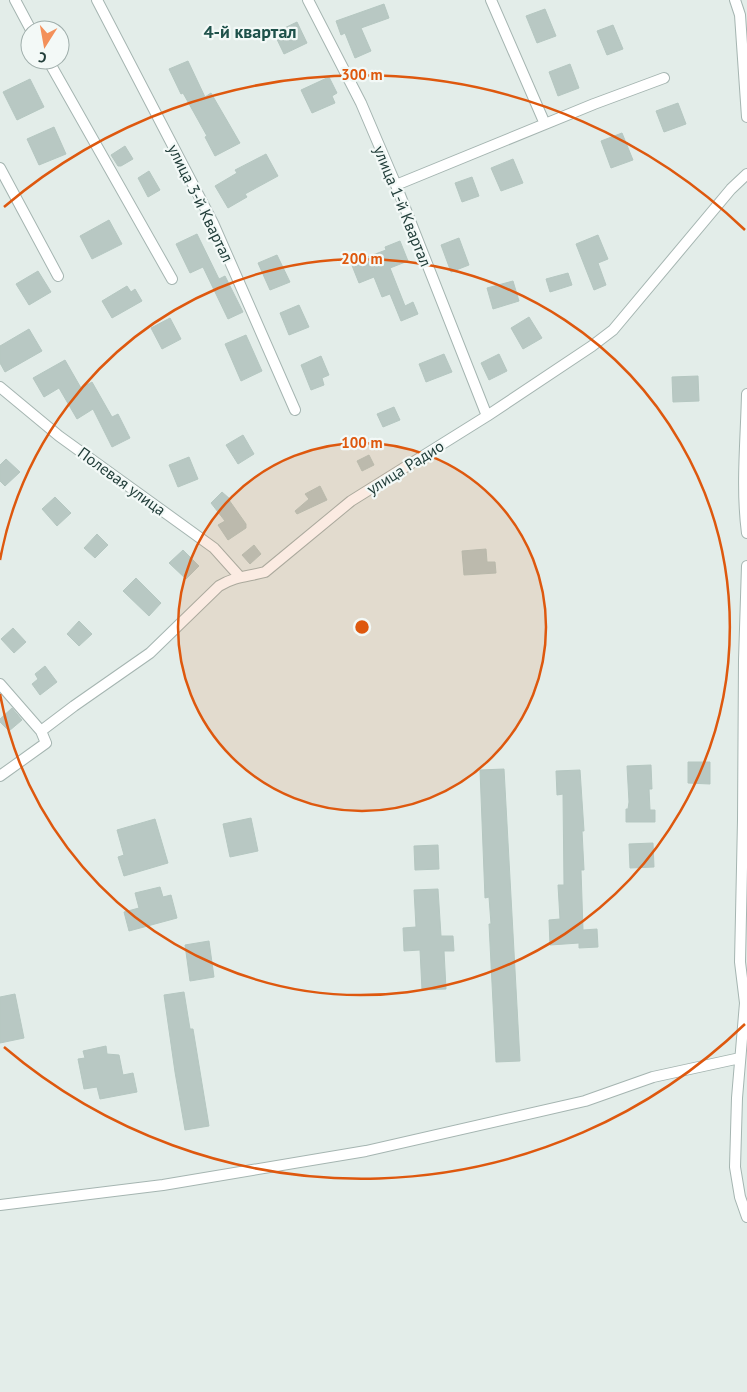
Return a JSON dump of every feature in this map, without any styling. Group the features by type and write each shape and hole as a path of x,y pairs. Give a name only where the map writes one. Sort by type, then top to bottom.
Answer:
{"street":[{"path":"15,0 26,20"},
{"name":"улица 3-й Квартал","path":"97,0 213,223 295,410"},
{"name":"улица 1-й Квартал","path":"308,0 361,103 396,185 487,416"},
{"path":"491,0 545,124"},
{"path":"735,0 740,14 747,117"},
{"path":"54,70 172,279"},
{"path":"396,185 664,78"},
{"path":"0,168 58,276"},
{"name":"улица Радио","path":"41,731 150,653 219,586 231,579 265,572 351,501 487,416 592,346 612,330 731,189 747,174"},
{"name":"Полевая улица","path":"0,388 59,436 214,548 240,577"},
{"path":"747,394 745,468 745,520 747,533"},
{"path":"747,566 740,962 745,1003 740,1058 735,1167 740,1197 747,1217"},
{"path":"0,684 41,731 46,743 0,776"},
{"path":"0,1205 163,1185 366,1151 585,1101 653,1077 740,1058"}],"building":[{"path":"384,4 389,18 361,28 371,51 355,58 345,33 341,35 336,21"},
{"path":"545,9 556,36 537,43 526,16"},
{"path":"297,22 307,43 284,54 274,33"},
{"path":"613,25 623,49 607,55 597,31"},
{"path":"188,61 205,97 211,93 240,143 215,156 205,137 207,136 183,93 181,94 169,69"},
{"path":"570,64 579,88 558,96 549,72"},
{"path":"329,77 337,93 332,96 335,103 312,113 301,90"},
{"path":"30,79 44,107 17,120 3,92"},
{"path":"678,103 686,124 664,132 656,111"},
{"path":"54,127 66,154 39,165 27,139"},
{"path":"622,133 633,160 611,168 601,141"},
{"path":"125,146 133,159 118,166 111,155"},
{"path":"266,154 278,176 245,194 247,197 228,208 215,186 237,173 235,170"},
{"path":"513,159 523,183 501,191 491,168"},
{"path":"149,171 160,190 148,197 138,178"},
{"path":"472,177 479,196 462,202 455,183"},
{"path":"109,220 122,244 92,259 80,236"},
{"path":"197,234 219,279 225,276 243,312 228,319 203,267 190,273 176,244"},
{"path":"598,235 608,259 598,263 606,285 594,290 576,244"},
{"path":"459,238 469,265 451,272 441,245"},
{"path":"400,241 408,261 390,268 405,306 413,302 418,314 401,321 390,294 382,297 374,277 359,283 351,263 386,250 385,247"},
{"path":"277,255 290,282 270,290 258,263"},
{"path":"38,271 51,292 29,305 16,284"},
{"path":"568,273 572,285 550,292 546,279"},
{"path":"513,281 519,301 493,309 487,288"},
{"path":"127,286 131,292 135,289 142,301 112,318 102,301"},
{"path":"299,305 309,327 289,335 280,313"},
{"path":"529,317 542,338 523,349 511,328"},
{"path":"170,318 181,339 162,349 151,328"},
{"path":"29,329 42,351 5,372 0,363 0,346"},
{"path":"246,335 262,371 241,381 225,344"},
{"path":"444,354 452,372 426,382 419,364"},
{"path":"499,354 507,371 489,380 481,363"},
{"path":"321,356 329,375 322,378 324,385 311,390 301,365"},
{"path":"65,360 81,388 92,382 112,417 118,414 130,438 112,447 93,409 77,419 59,388 44,397 33,378"},
{"path":"698,376 699,401 673,402 672,377"},
{"path":"394,407 400,420 383,427 377,414"},
{"path":"243,435 254,454 238,464 226,445"},
{"path":"369,455 374,465 362,471 357,461"},
{"path":"189,457 198,479 178,487 169,465"},
{"path":"6,459 20,472 5,486 0,481 0,465"},
{"path":"320,486 327,500 297,514 295,511 309,499 305,494"},
{"path":"222,492 230,499 246,524 246,528 228,540 218,525 225,521 211,503"},
{"path":"55,497 71,513 57,526 42,509"},
{"path":"97,534 108,545 95,558 84,548"},
{"path":"254,545 261,554 250,564 242,555"},
{"path":"486,549 487,562 495,562 496,573 464,575 462,551"},
{"path":"183,550 199,566 186,579 169,563"},
{"path":"136,578 161,603 149,616 123,591"},
{"path":"79,621 92,634 79,646 67,634"},
{"path":"13,628 26,642 14,653 1,639"},
{"path":"45,666 57,682 40,695 32,684 38,679 35,674"},
{"path":"12,708 22,720 9,731 0,722 0,719"},
{"path":"688,762 710,762 710,784 688,783"},
{"path":"651,765 652,789 649,789 650,810 655,810 655,822 626,822 626,809 628,809 629,802 627,766"},
{"path":"504,769 520,1061 496,1062 489,924 491,924 489,897 485,898 480,770"},
{"path":"580,770 584,831 582,831 584,870 581,870 583,930 597,929 598,947 579,948 579,943 550,945 549,920 560,919 558,885 564,885 563,794 557,795 556,771"},
{"path":"251,818 258,851 230,857 223,824"},
{"path":"155,819 168,863 124,876 118,857 124,855 117,830"},
{"path":"653,843 654,867 630,868 629,844"},
{"path":"438,845 439,869 415,870 414,846"},
{"path":"160,887 163,897 171,895 177,918 129,931 124,912 139,908 135,893"},
{"path":"438,889 441,936 453,936 454,951 444,951 446,989 422,990 420,950 404,951 403,928 416,927 414,890"},
{"path":"209,941 214,977 190,981 185,945"},
{"path":"184,992 190,1029 193,1029 209,1126 185,1130 164,995"},
{"path":"15,994 24,1038 0,1043 0,997"},
{"path":"106,1046 107,1054 119,1055 123,1075 133,1073 137,1092 100,1099 97,1087 84,1089 78,1059 85,1058 83,1051"}],"district":[{"name":"4-й квартал","path":"250,31"}]}
